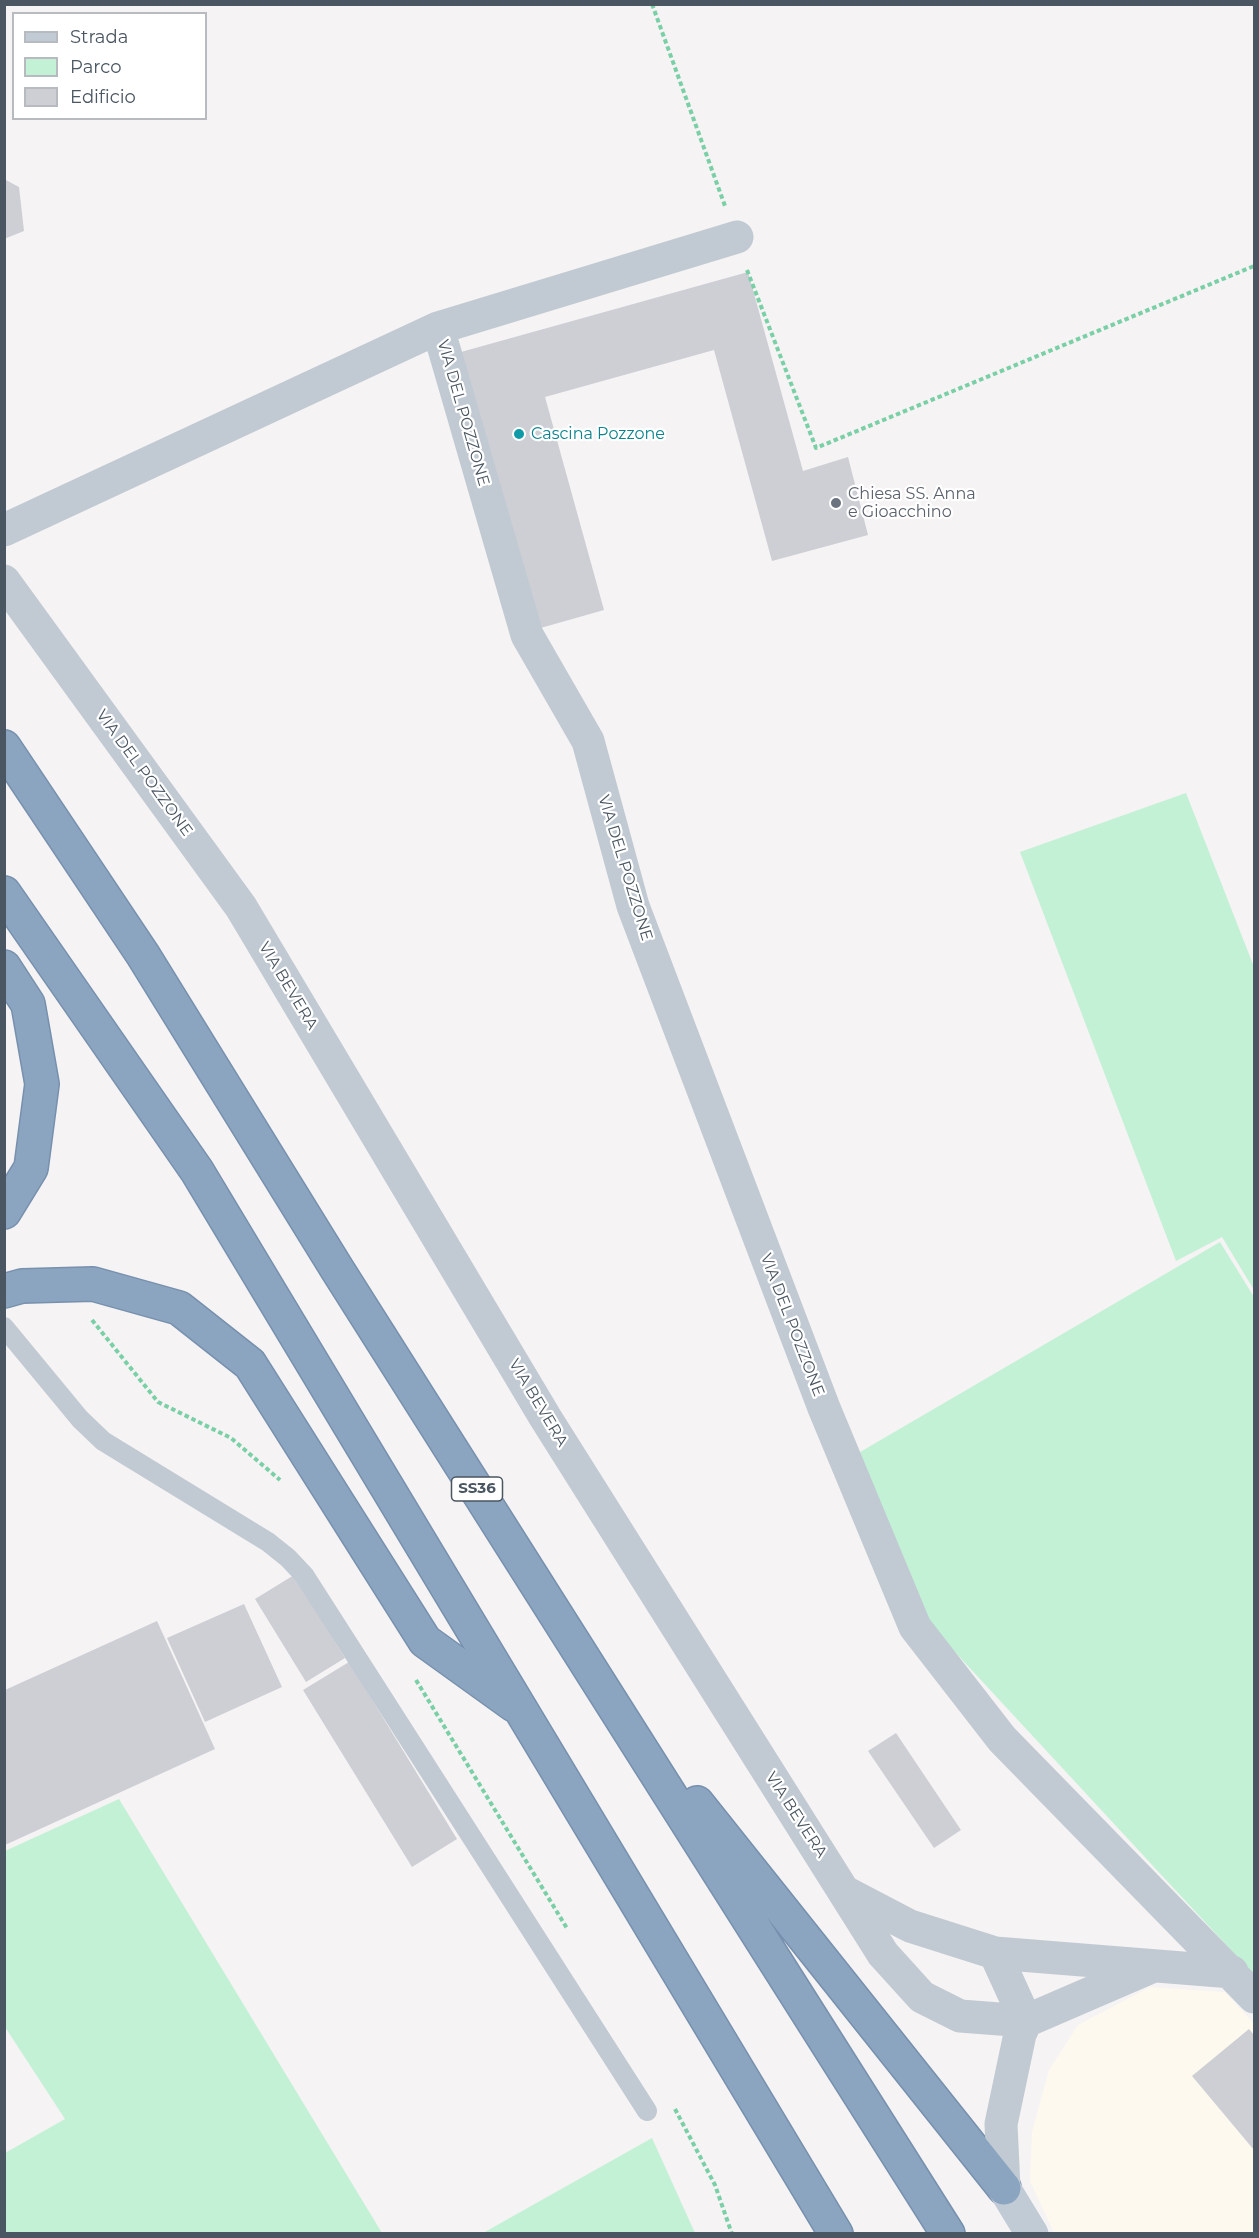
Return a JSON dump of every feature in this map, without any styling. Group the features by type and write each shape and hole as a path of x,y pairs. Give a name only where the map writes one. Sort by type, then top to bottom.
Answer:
{"highway":[{"name":"SS36","path":"4,747 143,955 337,1269 948,2234"},
{"path":"4,893 197,1171 524,1711 836,2234"},
{"path":"4,967 28,1004 42,1084 31,1168 4,1212"},
{"path":"4,1292 22,1286 93,1284 179,1308 250,1364 424,1641 524,1711"},
{"path":"608,1696 768,1889 1004,2188"}],"street":[{"name":"VIA DEL POZZONE","path":"4,530 438,328 738,237"},
{"name":"VIA DEL POZZONE","path":"438,328 527,635 588,741 633,906 824,1408 915,1627 1002,1739 1232,1972"},
{"name":"VIA DEL POZZONE","path":"4,581 241,907"},
{"name":"VIA BEVERA","path":"241,907 545,1417 883,1954 922,1997 960,2016 1026,2021 1151,1967"},
{"name":"VIA BEVERA","path":"846,1892 910,1926 995,1953 1232,1972"},
{"path":"995,1953 1026,2021 1020,2034 1001,2124 1004,2188 1032,2234"},
{"path":"1232,1972 1254,1996"}],"lane":[{"path":"4,1327 80,1419 103,1441 268,1542 304,1575 647,2111"}],"path":[{"path":"652,4 738,237 748,272 816,448 1254,266"},
{"path":"86,1312 158,1402 231,1438 285,1484"}],"shaded area":[{"path":"1150,1987 1225,1992 1254,2024 1254,2233 1054,2233 1030,2181 1032,2132 1049,2070 1078,2025"}],"green space":[{"path":"1186,793 1254,967 1254,1290 1222,1237 1176,1261 1020,852"},
{"path":"1220,1242 1254,1297 1254,1975 929,1624 855,1455"},
{"path":"119,1799 382,2233 5,2233 5,2153 65,2119 5,2027 5,1851"},
{"path":"652,2138 695,2233 483,2233"}],"building":[{"path":"4,179 19,187 24,231 4,239"},
{"name":"Cascina Pozzone","path":"748,272 803,471 848,457 868,535 772,561 714,350 545,397 604,610 537,629 461,352"},
{"path":"294,1575 345,1658 306,1682 255,1599"},
{"path":"244,1604 282,1687 205,1722 167,1638"},
{"path":"157,1621 215,1749 5,1845 5,1690"},
{"path":"349,1662 457,1839 412,1867 303,1690"},
{"path":"896,1733 961,1830 934,1848 868,1751"},
{"path":"1249,2029 1254,2035 1254,2150 1192,2076"}],"place":[{"name":"Cascina Pozzone","path":"519,434"},
{"name":"Chiesa SS. Anna e Gioacchino","path":"836,503"}]}
